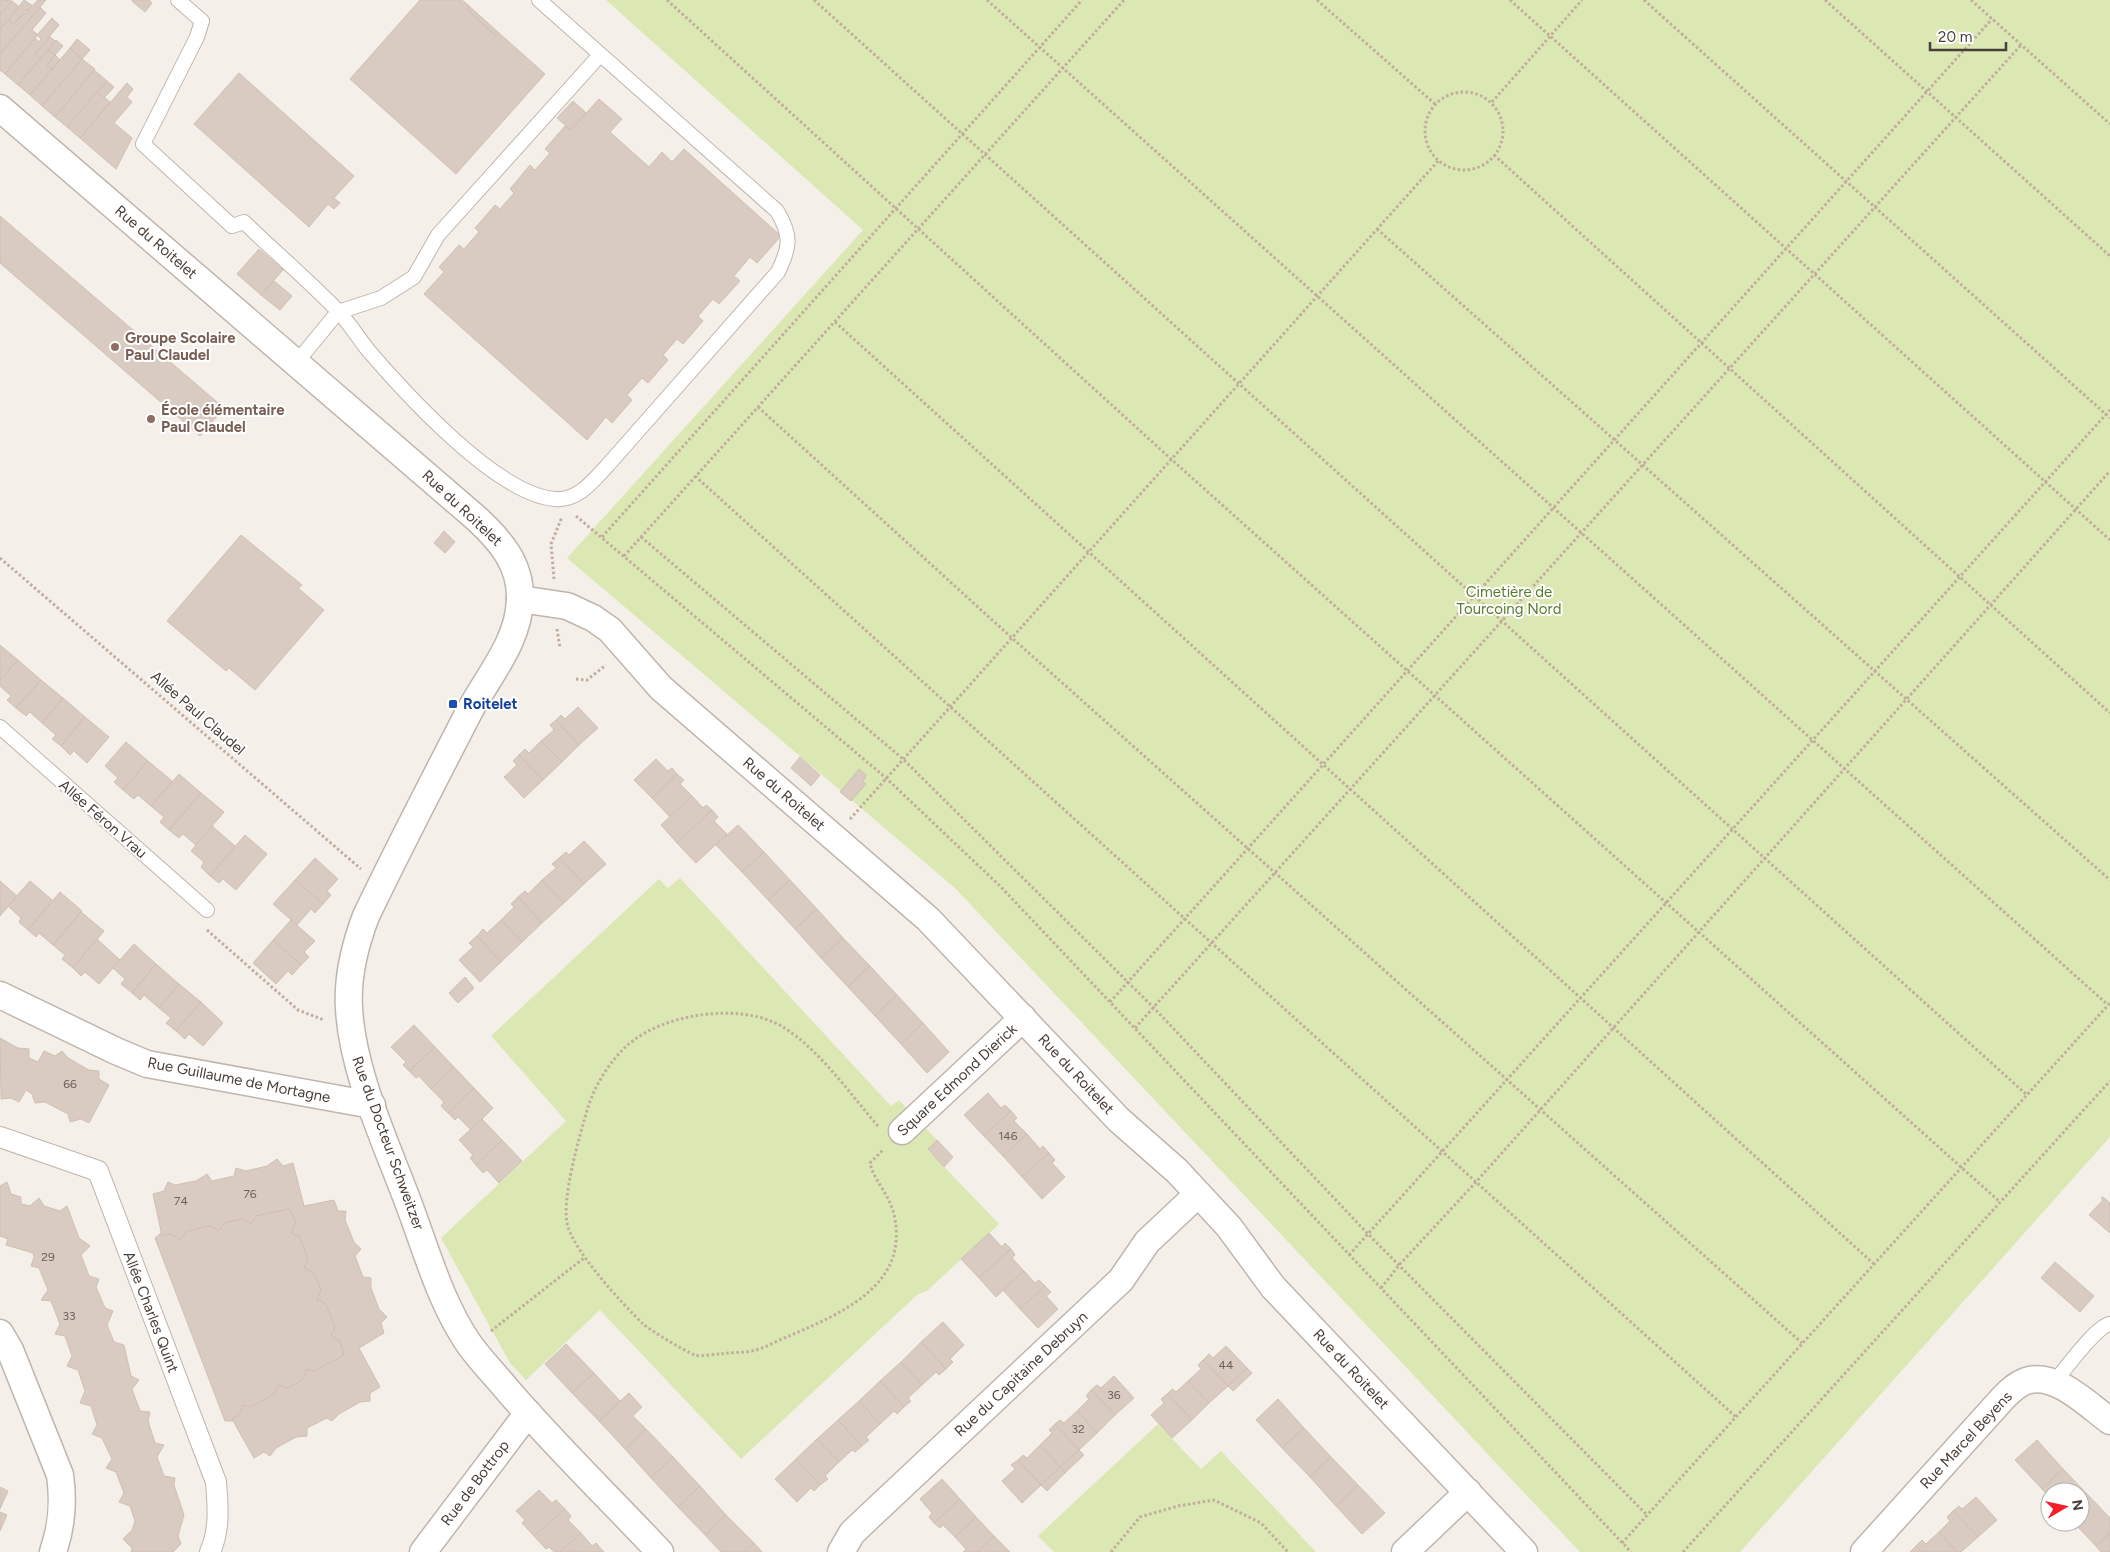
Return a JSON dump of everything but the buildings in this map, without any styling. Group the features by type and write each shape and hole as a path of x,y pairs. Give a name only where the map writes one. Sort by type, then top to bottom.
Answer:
{"street":[{"name":"Rue du Roitelet","path":"0,108 493,534 511,560 516,572 520,599 552,602 579,610 610,630 661,688 928,919 1119,1120 1177,1171 1235,1234 1273,1287 1524,1552"},
{"name":"Rue du Docteur Schweitzer","path":"520,599 517,620 506,650 470,710 366,916 355,951 349,988 351,1030 360,1069 372,1106 443,1294 459,1329 470,1346 528,1413 660,1552"},
{"name":"Rue Guillaume de Mortagne","path":"0,995 147,1064 372,1106"},
{"name":"Square Edmond Dierick","path":"897,1136 1023,1018"},
{"name":"Allée Charles Quint","path":"0,1137 98,1171 216,1482 219,1515 210,1552"},
{"name":"Rue du Capitaine Debruyn","path":"842,1552 852,1533 1122,1280 1147,1242 1198,1194"},
{"path":"0,1333 10,1350 60,1475 63,1497 61,1524 53,1552"},
{"name":"Rue Marcel Beyens","path":"1864,1552 2004,1397 2026,1381 2039,1379 2060,1384 2110,1420"},
{"name":"Rue de Bottrop","path":"423,1552 528,1413"},
{"path":"1405,1552 1468,1492"}],"lane":[{"path":"178,0 202,21 197,37 143,144 232,226 244,222 338,312 405,391 457,441 497,475 533,494 556,500 580,493 607,466 778,272 786,256 789,242 786,226 777,211 539,0"},
{"path":"296,363 338,312 382,298 414,277 438,235 600,55"},
{"name":"Allée Féron Vrau","path":"0,727 207,910"},
{"path":"2054,1382 2092,1337 2106,1325 2110,1324"}],"path":[{"path":"667,0 1171,459 2000,1202"},
{"path":"814,0 2027,1095"},
{"path":"987,0 1844,769 2109,1004 1622,1543"},
{"path":"602,537 1082,0"},
{"path":"624,556 1124,0"},
{"path":"1317,0 1435,104"},
{"path":"1510,0 2110,540"},
{"path":"1492,102 1582,0"},
{"path":"1644,0 2110,418"},
{"path":"1825,0 2110,256"},
{"path":"1971,0 2110,124"},
{"path":"1110,1002 1992,19"},
{"path":"1135,1028 2021,45"},
{"path":"1463,92 1482,95 1492,102 1499,113 1503,126 1502,140 1488,162 1476,168 1463,170 1450,168 1438,161 1430,151 1425,139 1424,126 1428,114 1435,104 1445,96 1463,92"},
{"path":"1494,155 2110,713"},
{"path":"834,837 1438,161"},
{"path":"1377,229 2110,880"},
{"path":"835,322 1874,1264"},
{"path":"758,407 1012,638 1802,1344"},
{"path":"1349,1255 2110,410"},
{"path":"1380,1288 2110,471"},
{"path":"695,476 1736,1417"},
{"path":"574,514 886,778 1000,886 1631,1552"},
{"path":"560,648 552,602 555,582 551,544 562,517"},
{"path":"641,537 903,759 1154,1007 1368,1234 1400,1264 1647,1515"},
{"name":"Allée Paul Claudel","path":"0,558 380,886"},
{"path":"576,679 587,680 607,664"},
{"path":"202,926 298,1010 351,1030"},
{"name":"Square Edmond Dierick","path":"724,1013 757,1016 782,1026 808,1045 897,1136 870,1163 873,1175 890,1200 896,1224 896,1249 888,1270 870,1290 850,1306 816,1324 756,1350 697,1356 645,1326 584,1258 568,1227 566,1207 571,1176 589,1104 614,1059 630,1042 651,1030 667,1024 698,1016 724,1013"},
{"path":"1682,1552 2110,1081"},
{"path":"470,1346 584,1258"},
{"path":"1111,1552 1140,1517 1178,1506 1214,1500 1261,1523 1288,1552"}],"green space":[{"name":"Cimetière de Tourcoing Nord","path":"606,0 2110,0 2110,1137 1740,1552 1580,1552 955,888 567,558 863,230"},
{"path":"680,878 891,1106 899,1100 937,1140 928,1150 999,1224 928,1290 917,1295 741,1459 600,1310 526,1380 510,1363 441,1238 566,1121 491,1036 659,879 668,888"},
{"path":"1158,1424 1201,1469 1221,1451 1316,1552 1054,1552 1038,1536"}],"place":[{"name":"Groupe Scolaire Paul Claudel","path":"115,347"},
{"name":"École élémentaire Paul Claudel","path":"151,419"},
{"name":"Roitelet","path":"453,704"}]}
